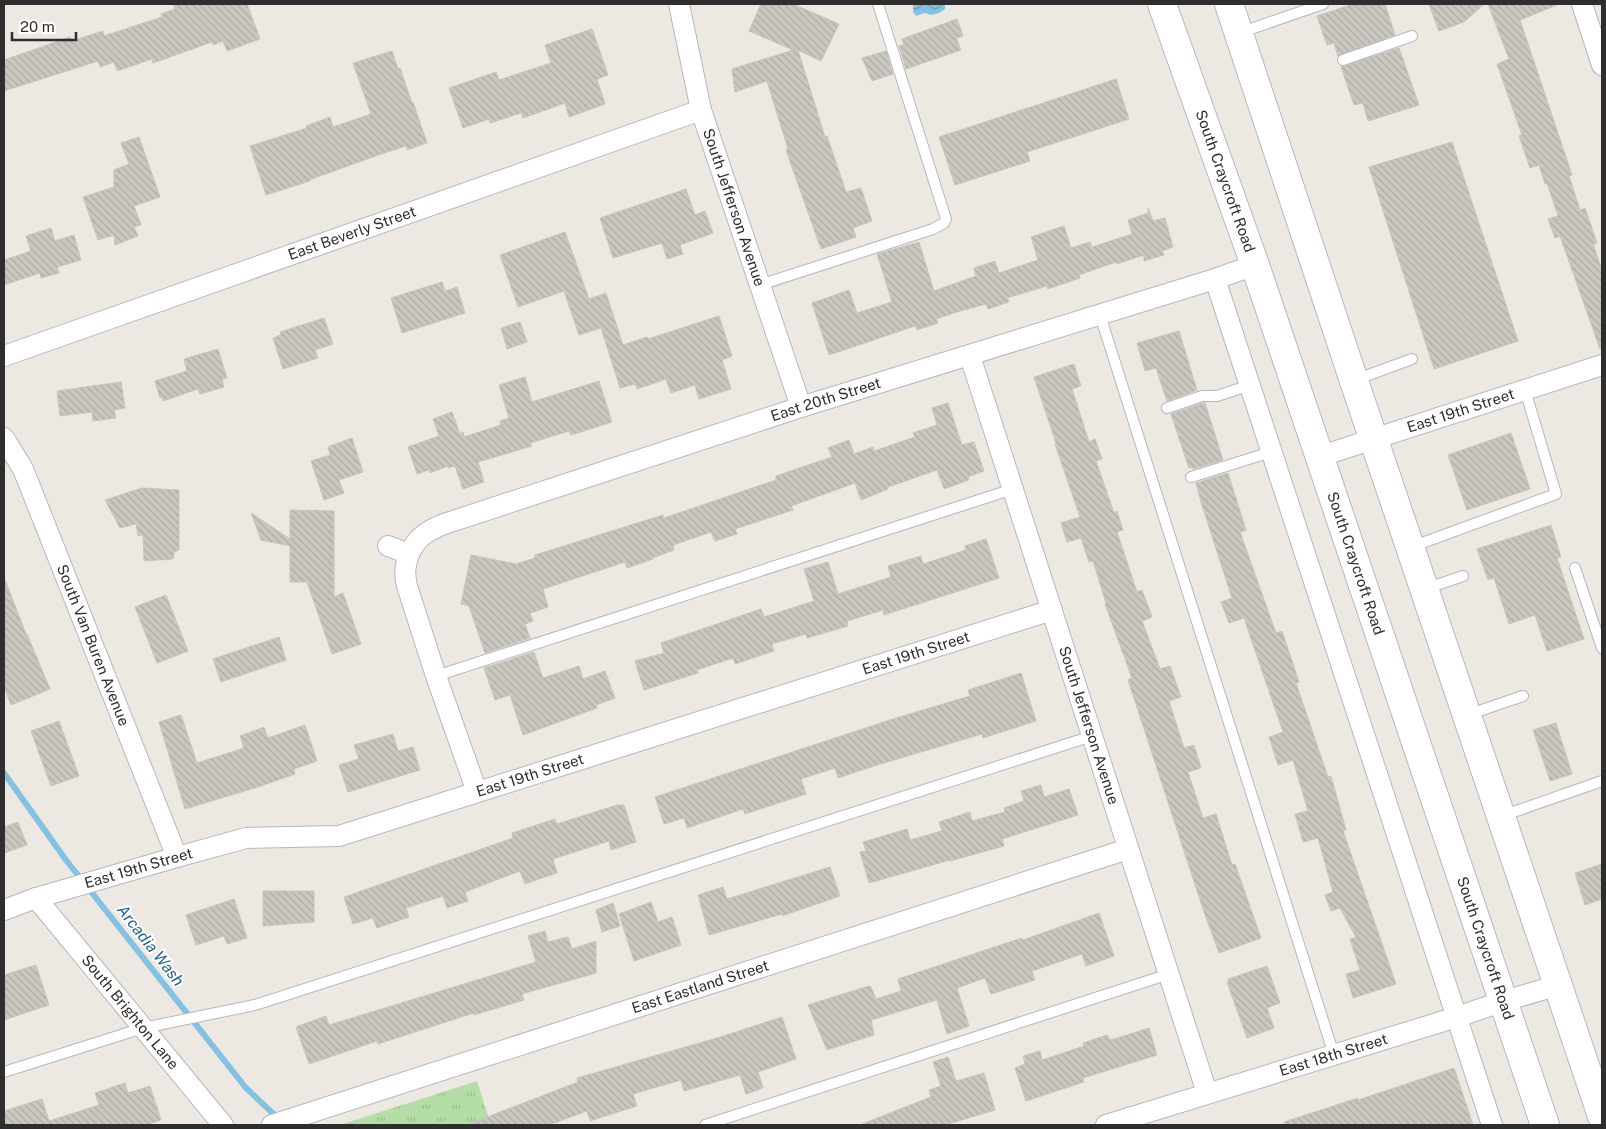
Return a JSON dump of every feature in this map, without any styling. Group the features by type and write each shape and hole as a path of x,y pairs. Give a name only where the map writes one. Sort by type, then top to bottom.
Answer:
{"main road":[{"name":"South Craycroft Road","path":"1162,4 1255,265 1318,457 1504,1001 1544,1125"},
{"path":"1229,4 1602,1116"}],"street":[{"name":"South Jefferson Avenue","path":"679,4 700,110 801,407"},
{"path":"1582,4 1601,58"},
{"name":"East Beverly Street","path":"4,356 700,110"},
{"name":"East 20th Street","path":"409,554 420,536 428,530 444,524 801,407 970,356 1255,265"},
{"path":"1215,279 1492,1125"},
{"name":"South Jefferson Avenue","path":"970,356 1207,1094"},
{"name":"East 19th Street","path":"1318,457 1602,365"},
{"name":"South Van Buren Avenue","path":"4,438 23,469 177,857"},
{"path":"388,546 409,554 405,564 404,575 436,676 477,792"},
{"name":"East 19th Street","path":"4,910 36,898 246,838 339,836 1052,610"},
{"name":"East Eastland Street","path":"272,1125 1128,849"},
{"name":"South Brighton Lane","path":"36,898 223,1125"},
{"name":"East 18th Street","path":"1106,1125 1559,985"}],"lane":[{"path":"760,285 933,229 944,223 946,219 878,4"},
{"path":"1239,33 1323,4"},
{"path":"1343,60 1412,36"},
{"path":"1100,315 1334,1055"},
{"path":"1354,380 1412,359"},
{"path":"1167,408 1202,396 1217,396 1250,384"},
{"path":"1410,547 1556,494 1525,390"},
{"path":"1191,476 1271,452"},
{"path":"436,676 1013,489"},
{"path":"1575,568 1602,648"},
{"path":"1424,589 1463,576"},
{"path":"1467,715 1523,696"},
{"path":"4,1072 143,1028 255,1005 1092,736"},
{"path":"1502,816 1602,781"},
{"path":"705,1125 1169,974"}],"green space":[{"path":"477,1081 491,1125 340,1125"}],"water":[{"path":"913,4 945,4 945,9 931,15 925,13 916,16 913,11"}],"building":[{"path":"173,4 247,4 260,39 227,51 223,41 213,45 212,42 153,63 152,59 117,71 114,62 100,67 98,61 4,91 4,60 70,37 72,41 103,31 104,36 162,17 161,14 175,9"},
{"path":"761,4 793,4 839,24 821,61 798,50 825,137 827,136 846,192 861,188 872,221 853,228 856,237 821,249 786,150 788,149 767,81 735,92 732,69 793,50 749,31"},
{"path":"1353,4 1385,4 1395,35 1338,56 1334,43 1327,45 1317,16"},
{"path":"1429,4 1484,4 1464,22 1439,31"},
{"path":"1488,4 1557,4 1520,20 1572,175 1569,176 1580,210 1585,208 1597,243 1593,244 1602,270 1602,348 1600,349 1560,236 1555,238 1548,219 1558,216 1547,183 1545,184 1539,165 1530,168 1519,136 1522,135 1497,64 1509,59"},
{"path":"957,19 963,36 956,38 961,50 906,69 899,46 904,45 902,39"},
{"path":"592,29 608,75 597,79 605,104 569,117 565,103 523,118 521,113 490,123 489,119 463,128 449,88 496,72 499,80 551,63 545,45"},
{"path":"1399,48 1419,105 1368,121 1363,103 1354,105 1341,67"},
{"path":"392,51 427,143 407,150 406,146 381,154 310,181 266,195 250,146 307,128 306,126 330,117 333,127 371,114 353,63"},
{"path":"886,51 893,74 872,81 862,58"},
{"path":"1116,79 1129,119 1027,152 1030,161 955,185 939,137"},
{"path":"139,137 160,197 134,206 141,225 134,227 138,236 115,245 114,235 98,240 83,197 114,187 114,170 129,164 121,143"},
{"path":"1452,142 1518,341 1434,369 1369,167"},
{"path":"686,189 695,215 705,211 713,233 680,245 683,254 667,259 662,243 613,258 600,218"},
{"path":"1148,208 1153,221 1165,218 1173,247 1162,251 1164,255 1144,261 1144,255 1117,264 1116,262 1079,275 1080,278 1048,289 1047,286 1007,298 1009,302 988,309 986,304 960,311 936,319 938,323 917,330 915,326 829,355 812,303 849,290 857,313 892,302 877,254 919,242 934,291 976,276 974,268 995,261 999,273 1038,260 1031,237 1064,226 1071,248 1090,242 1092,247 1132,234 1128,220 1148,213"},
{"path":"51,228 55,241 74,235 81,260 57,267 59,273 41,278 40,273 4,285 4,260 31,251 26,236"},
{"path":"565,232 589,299 606,293 623,345 719,316 732,356 722,360 731,389 699,399 695,385 671,393 666,379 637,389 635,384 620,388 601,328 579,335 564,291 518,307 500,255"},
{"path":"442,282 445,291 457,287 465,313 402,333 391,298"},
{"path":"324,318 333,344 315,350 318,358 283,369 273,338 281,335 280,332"},
{"path":"520,322 527,342 507,349 501,328"},
{"path":"1179,331 1197,390 1167,401 1156,368 1145,371 1137,343"},
{"path":"218,349 227,378 222,379 224,387 200,394 198,389 163,401 162,397 160,398 155,381 187,371 184,359"},
{"path":"1074,364 1081,386 1072,389 1089,442 1095,439 1102,459 1096,461 1114,513 1117,511 1123,530 1117,532 1137,592 1142,590 1152,617 1142,621 1160,669 1170,666 1181,697 1169,701 1184,748 1194,745 1201,768 1188,772 1203,818 1216,814 1232,865 1235,864 1261,938 1219,953 1128,680 1132,678 1105,604 1093,561 1089,562 1081,538 1067,542 1061,523 1080,517 1034,377"},
{"path":"525,377 532,402 599,381 612,422 571,435 569,431 530,443 532,446 478,462 484,482 463,489 455,466 448,468 448,466 430,473 429,470 417,474 408,447 439,436 433,419 452,412 460,434 463,432 464,437 501,425 500,421 509,418 499,385"},
{"path":"121,382 125,408 114,410 116,418 93,421 92,412 60,416 57,391"},
{"path":"948,403 962,445 974,442 984,471 968,477 969,480 944,489 937,470 888,487 888,489 861,500 855,483 791,506 793,510 735,529 737,534 715,541 711,532 673,545 674,550 627,568 625,562 543,589 548,607 530,613 533,621 525,624 530,638 485,653 469,606 461,604 471,555 516,564 535,558 535,555 663,515 664,518 776,480 776,476 832,457 828,448 849,440 854,454 873,447 874,451 915,437 913,433 937,425 932,408"},
{"path":"1205,403 1223,460 1193,469 1192,467 1189,468 1171,414"},
{"path":"1511,433 1530,489 1467,510 1448,455"},
{"path":"352,438 363,472 339,480 344,493 324,500 311,461 330,455 328,447"},
{"path":"1228,473 1246,530 1240,532 1276,633 1282,631 1299,682 1296,683 1328,777 1331,776 1346,830 1343,831 1396,984 1353,998 1346,974 1360,970 1350,939 1356,937 1340,908 1331,911 1325,895 1333,892 1318,838 1303,842 1295,814 1308,811 1293,760 1278,765 1269,737 1283,732 1244,618 1229,623 1221,602 1232,598 1196,483"},
{"path":"142,488 179,490 179,550 174,552 173,559 144,561 143,535 138,536 136,524 120,528 105,500"},
{"path":"290,510 334,511 334,597 343,593 361,644 332,654 307,582 290,582 290,546 261,540 251,513 290,539"},
{"path":"1551,525 1561,557 1557,558 1584,639 1547,651 1535,615 1509,624 1494,578 1488,580 1477,549"},
{"path":"986,539 999,578 884,615 883,610 847,621 848,626 807,638 806,634 772,644 774,651 735,664 733,658 697,670 698,673 644,690 635,661 664,653 661,643 761,609 764,617 814,601 804,569 828,562 838,594 891,577 888,566 921,556 923,564 966,550 965,546"},
{"path":"4,580 50,689 11,705 4,687"},
{"path":"166,595 188,651 157,663 135,607"},
{"path":"279,637 286,660 221,682 213,659"},
{"path":"534,652 543,678 579,666 583,679 605,671 615,698 596,705 597,708 523,735 510,695 495,700 484,668"},
{"path":"1021,673 1036,721 983,738 982,734 838,778 835,768 801,779 806,794 745,814 743,809 687,828 684,818 664,824 655,797 893,719 970,696 968,690"},
{"path":"181,715 197,763 244,748 240,736 264,727 268,738 305,725 317,761 294,769 295,774 185,809 159,722"},
{"path":"59,721 79,776 51,786 31,731"},
{"path":"1556,723 1572,774 1550,781 1533,730"},
{"path":"393,734 398,751 413,747 420,770 348,792 339,765 359,759 354,745"},
{"path":"1041,785 1044,797 1069,789 1078,815 1002,839 1004,846 869,883 860,852 866,851 863,842 907,829 910,840 942,831 939,822 970,812 972,821 1005,812 1004,808 1024,801 1021,791"},
{"path":"617,805 624,805 636,842 611,850 609,841 553,859 557,873 525,884 520,871 465,892 468,901 447,908 443,896 406,908 409,917 377,928 373,918 353,924 344,897 513,838 512,833 555,819 557,824"},
{"path":"18,822 27,845 4,853 4,827"},
{"path":"1602,864 1602,899 1585,905 1575,873"},
{"path":"830,867 840,896 782,916 782,914 709,935 698,895 723,887 727,899"},
{"path":"263,891 314,891 314,922 263,926"},
{"path":"234,899 247,938 227,944 224,936 196,945 186,915"},
{"path":"651,902 658,922 672,917 681,945 634,961 619,914"},
{"path":"613,903 620,926 602,932 596,910"},
{"path":"1099,913 1114,956 1086,966 1082,954 1032,971 1035,980 991,994 985,978 957,988 969,1026 947,1034 937,1000 871,1020 874,1035 827,1050 808,1005 869,986 876,999 901,991 898,979 1022,938 1023,940"},
{"path":"545,931 548,942 568,937 572,949 596,941 596,973 522,994 524,1000 474,1015 474,1013 378,1044 377,1041 309,1064 296,1027 326,1016 329,1025 536,962 528,936"},
{"path":"36,965 49,1005 4,1020 4,975"},
{"path":"1267,966 1280,1003 1267,1008 1274,1028 1247,1038 1227,982 1229,982 1228,979"},
{"path":"782,1017 796,1059 758,1072 763,1088 746,1094 740,1075 684,1091 681,1080 633,1094 637,1106 590,1121 587,1111 549,1125 469,1124 578,1082 577,1078 717,1038"},
{"path":"1149,1028 1157,1055 1083,1078 1084,1082 1026,1101 1015,1068 1025,1064 1023,1056 1040,1051 1042,1060 1084,1046 1083,1043 1107,1035 1111,1040"},
{"path":"948,1057 956,1081 984,1073 995,1110 945,1125 862,1125 931,1097 929,1090 941,1086 933,1062"},
{"path":"1454,1068 1473,1125 1284,1125 1284,1122"},
{"path":"125,1083 128,1093 150,1086 161,1120 146,1125 4,1125 4,1111 42,1099 49,1121 99,1105 95,1093"}],"waterway":[{"name":"Arcadia Wash","path":"4,773 66,860 246,1088 280,1120"}]}
